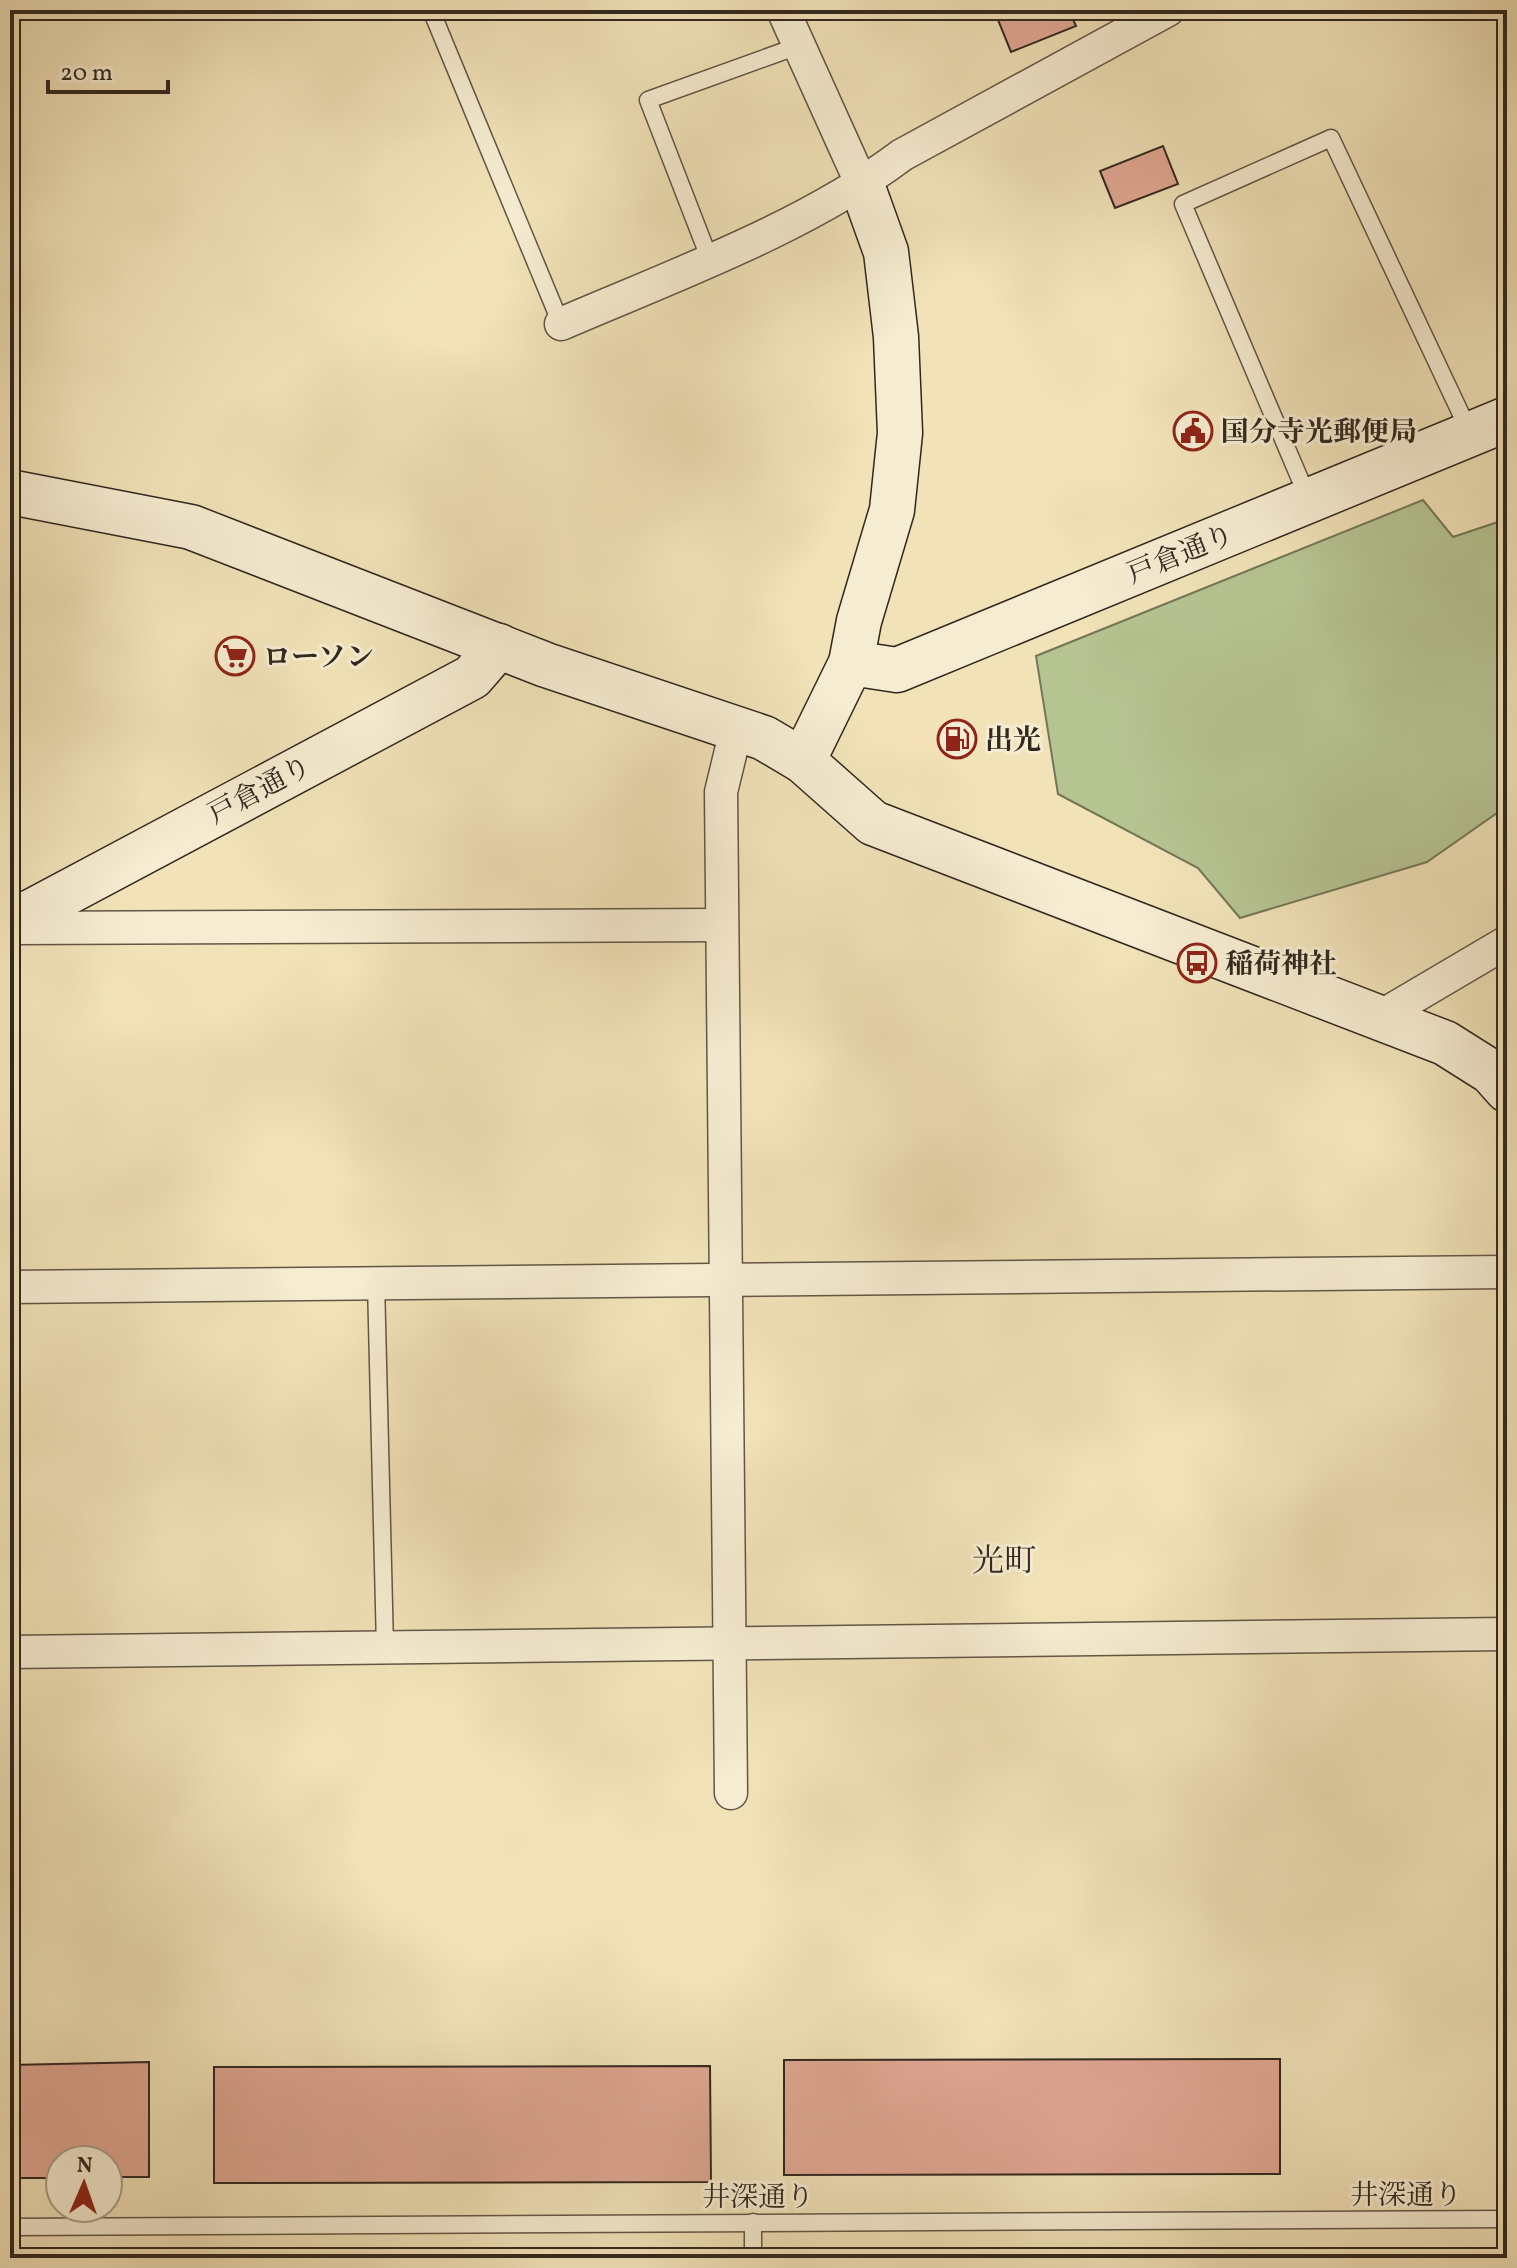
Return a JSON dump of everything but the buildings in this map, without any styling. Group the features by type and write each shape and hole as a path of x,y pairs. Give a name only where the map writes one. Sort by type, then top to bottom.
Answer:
{"street":[{"path":"783,10 862,185 886,252 896,337 900,433 892,510 859,621 851,663 803,761"},
{"path":"561,324 710,260 862,185 902,155 1168,10"},
{"name":"戸倉通り","path":"851,663 897,670 1489,426"},
{"path":"10,492 191,527 499,646 764,738 803,761 873,823 1445,1043 1491,1072 1507,1090"},
{"name":"戸倉通り","path":"10,925 472,677 499,646"},
{"path":"731,1793 721,792 736,730"},
{"path":"10,925 721,925"},
{"path":"1378,1018 1507,942"},
{"path":"10,1287 1507,1272"},
{"path":"10,1652 1507,1634"}],"lane":[{"path":"431,10 561,324"},
{"path":"710,260 648,100 798,46"},
{"path":"1309,499 1183,204 1331,138 1489,426"},
{"path":"376,1282 385,1647"},
{"name":"井深通り","path":"10,2227 1507,2219"},
{"path":"753,2222 753,2258"}],"green space":[{"path":"1423,500 1453,537 1507,519 1507,806 1427,862 1240,918 1198,868 1058,794 1036,656"}],"place":[{"name":"国分寺光郵便局","path":"1193,431"},
{"name":"ローソン","path":"235,656"},
{"name":"出光","path":"957,739"},
{"name":"稲荷神社","path":"1197,963"}],"district":[{"name":"光町","path":"1004,1560"}]}
